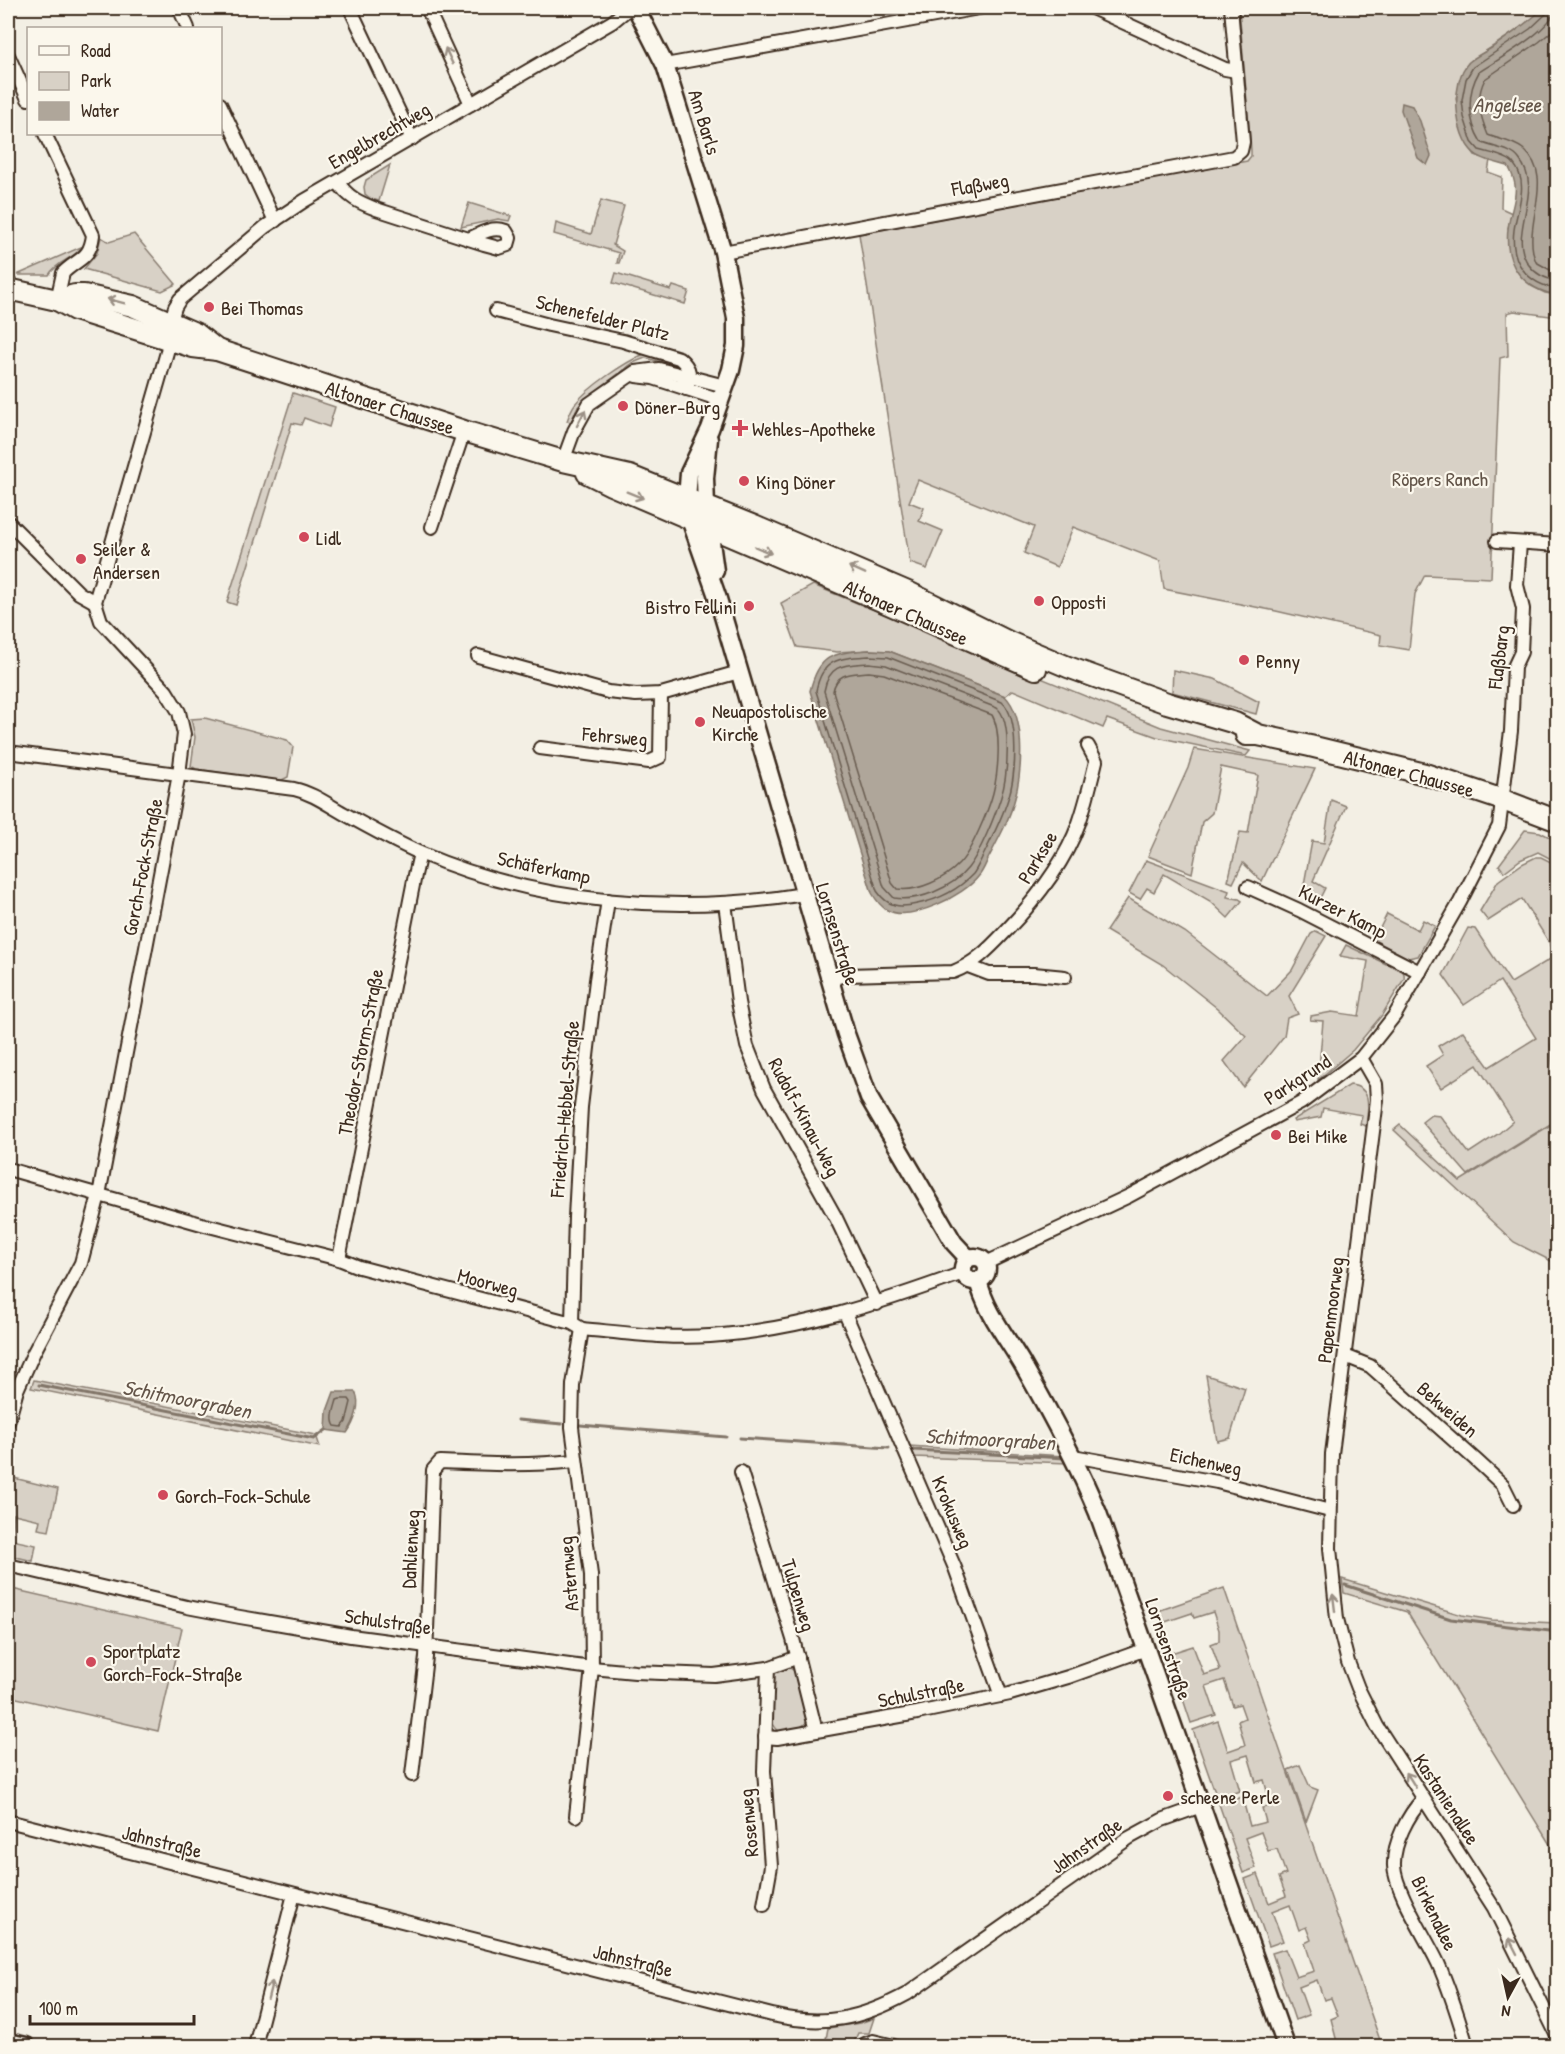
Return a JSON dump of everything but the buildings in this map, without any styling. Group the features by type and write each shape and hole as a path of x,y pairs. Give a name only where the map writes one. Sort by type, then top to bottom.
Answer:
{"main road":[{"name":"Altonaer Chaussee","path":"8,289 57,300 75,310 170,330 193,347 217,350 464,431 563,461 616,472 660,488 694,508 710,527 1009,657 1091,691 1162,716 1220,733 1258,735 1425,774 1557,821"},
{"name":"Altonaer Chaussee","path":"563,461 611,485 694,508 910,593 1047,659 1132,692 1235,723 1258,735"}],"street":[{"path":"179,8 188,27"},
{"path":"350,8 412,139"},
{"path":"427,8 471,104"},
{"name":"Engelbrechtweg","path":"170,330 175,307 186,293 275,221 304,201 612,22 629,8"},
{"name":"Am Barls","path":"636,8 665,65 723,252"},
{"path":"665,65 980,8"},
{"path":"1092,8 1225,69 1236,71 1231,8"},
{"path":"8,55 27,97"},
{"name":"Flaßweg","path":"723,252 1234,157 1241,151 1243,142 1236,71"},
{"path":"222,108 275,221"},
{"path":"45,135 93,235 89,252 63,273 57,300"},
{"path":"338,182 347,195 360,203 469,239"},
{"path":"694,508 689,472 710,429 736,346 736,318 723,252"},
{"name":"Schenefelder Platz","path":"496,311 623,341 679,358 686,363 691,376"},
{"path":"8,522 78,593 95,602 167,352 170,330"},
{"name":"Schenefelder Platz","path":"563,461 589,404 635,372 659,369 691,376 723,393"},
{"path":"625,378 642,376 687,389 723,393"},
{"path":"687,389 691,376"},
{"path":"694,508 705,478 710,429"},
{"path":"432,527 464,431"},
{"path":"660,488 689,472"},
{"name":"Lornsenstraße","path":"694,508 718,599 804,894 846,1034 869,1098 970,1270 1073,1456 1098,1513 1286,2046"},
{"name":"Lornsenstraße","path":"710,527 718,599"},
{"path":"1497,541 1557,545"},
{"name":"Flaßbarg","path":"1503,800 1511,731 1514,667 1521,652 1522,639 1523,609 1517,585 1520,543"},
{"name":"Gorch-Fock-Straße","path":"8,1422 17,1390 34,1352 81,1263 99,1195 179,774 184,734 179,712 166,691 105,626 97,612 95,602"},
{"path":"478,656 608,692 642,696 661,694 739,672"},
{"name":"Fehrsweg","path":"540,748 649,762 660,757 661,694"},
{"name":"Parksee","path":"830,979 847,975 954,972 968,966 992,946 1030,905 1069,845 1078,825 1096,761 1088,746"},
{"name":"Schäferkamp","path":"8,752 294,789 308,793 420,853 457,867 519,884 608,900 725,903 804,894"},
{"name":"Parkgrund","path":"986,1263 1107,1207 1273,1119 1324,1088 1361,1058 1395,1015 1472,880 1499,826 1503,800"},
{"name":"Theodor-Storm-Straße","path":"339,1259 420,853"},
{"name":"Kurzer Kamp","path":"1248,887 1299,910 1420,972"},
{"name":"Friedrich-Hebbel-Straße","path":"577,1326 574,1217 581,1107 608,900"},
{"name":"Rudolf-Kinau-Weg","path":"725,903 738,1002 747,1046 764,1089 836,1218 877,1304"},
{"name":"Parksee","path":"968,966 989,974 1065,977"},
{"name":"Papenmoorweg","path":"1331,1572 1332,1454 1377,1100 1376,1084 1361,1058"},
{"name":"Moorweg","path":"8,1169 577,1326 678,1337 711,1336 774,1328 845,1314 970,1270"},
{"path":"970,1270 980,1257 986,1263"},
{"name":"Krokusweg","path":"845,1314 956,1568 1001,1696"},
{"name":"Asternweg","path":"576,1816 592,1668 591,1575 572,1427 577,1326"},
{"name":"Bekweiden","path":"1345,1356 1370,1366 1503,1485 1513,1505"},
{"name":"Eichenweg","path":"1073,1456 1217,1482 1330,1511"},
{"name":"Dahlienweg","path":"412,1775 426,1646 433,1470 440,1462 541,1465 575,1461"},
{"name":"Tulpenweg","path":"741,1472 798,1658 816,1731"},
{"name":"Schulstraße","path":"8,1565 197,1609 351,1636 592,1668 714,1675 768,1668 798,1658"},
{"name":"Kastanienallee","path":"1331,1572 1337,1619 1348,1662 1358,1688 1377,1726 1494,1908 1557,2037"},
{"name":"Schulstraße","path":"765,1737 777,1738 1001,1696 1068,1677 1146,1649"},
{"path":"765,1737 768,1668"},
{"name":"Rosenweg","path":"764,1905 771,1866 764,1771 765,1737"},
{"name":"Birkenallee","path":"1423,1799 1413,1811 1400,1839 1394,1858 1395,1873 1402,1893 1442,1974 1467,2046"},
{"name":"Jahnstraße","path":"8,1821 772,2015 802,2020 843,2020 882,2008 907,1994 1130,1838 1162,1820 1202,1806"},
{"path":"255,2046 294,1894"},
{"path":"864,2046 873,2041 894,2046"},
{"path":"8,2042 26,2046"}],"green space":[{"name":"Röpers Ranch","path":"1239,8 1544,8 1526,24 1468,63 1461,77 1456,99 1467,144 1475,155 1490,160 1488,172 1502,177 1501,208 1512,213 1508,228 1531,286 1545,293 1557,295 1557,317 1514,311 1507,313 1508,356 1500,358 1491,578 1425,575 1415,594 1409,650 1380,645 1381,635 1164,589 1160,561 1073,527 1057,567 1024,553 1034,527 918,480 909,502 924,508 919,521 943,531 927,569 910,563 859,234 1247,161 1251,156 1251,150"},
{"path":"390,165 379,201 371,199 365,194 366,180"},
{"path":"601,200 624,206 613,245 623,251 619,263 617,263 619,253 554,234 556,223 591,234"},
{"path":"469,203 511,216 509,221 498,219 461,227"},
{"path":"134,234 176,284 162,291 84,269 97,253 101,237 109,242"},
{"path":"81,247 49,275 17,275"},
{"path":"616,273 671,290 673,286 689,291 685,304 613,283"},
{"path":"644,354 676,362 675,365 645,358 633,363 585,399 577,408 571,422 567,421 574,406 588,390 617,369"},
{"path":"293,393 335,407 329,427 304,418 301,425 292,423 236,605 227,602"},
{"path":"813,585 1161,727 1250,751 1246,756 1157,737 1107,719 1103,728 1013,690 1005,696 889,651 837,652 797,647 781,603"},
{"path":"1173,670 1215,679 1259,702 1256,714 1172,692"},
{"path":"205,718 287,740 293,747 288,777 280,781 196,769 191,766 195,737 191,719"},
{"path":"1194,749 1315,769 1262,881 1243,863 1233,883 1228,881 1240,832 1248,833 1258,775 1221,767 1212,813 1202,822 1192,873 1148,856 1188,768"},
{"path":"1331,800 1346,806 1313,881 1325,888 1320,898 1303,890 1312,841 1324,843"},
{"path":"1525,830 1540,832 1557,841 1557,862 1538,852 1520,860 1504,872 1499,865"},
{"path":"1536,857 1557,865 1558,1021 1551,1045 1557,1120 1468,1175 1422,1122 1431,1115 1440,1116 1469,1153 1513,1121 1477,1065 1441,1088 1426,1066 1443,1055 1438,1046 1463,1031 1489,1067 1536,1038 1500,981 1464,1005 1443,975 1468,928 1475,929 1511,983 1557,955 1522,899 1488,921 1480,911 1498,881"},
{"path":"1146,860 1229,891 1227,897 1242,901 1228,918 1210,901 1164,874 1154,892 1147,888 1140,899 1129,893"},
{"path":"1128,898 1185,932 1267,996 1292,970 1311,934 1316,931 1326,936 1289,996 1298,1014 1287,1018 1284,1036 1243,1087 1224,1061 1246,1036 1217,1008 1163,965 1106,931"},
{"path":"1387,914 1418,930 1423,920 1435,926 1418,956 1408,958 1374,940"},
{"path":"1346,945 1386,964 1399,967 1404,979 1382,1015 1353,1050 1318,1080 1323,1021 1310,1020 1311,1016 1332,1012 1359,1016 1368,961 1340,956"},
{"path":"1350,1085 1366,1094 1368,1106 1366,1126 1360,1124 1362,1115 1323,1108 1321,1117 1294,1122 1293,1120"},
{"path":"1557,1121 1557,1264 1514,1242 1394,1130 1400,1125 1460,1181"},
{"path":"1206,1375 1245,1388 1230,1438 1217,1441"},
{"path":"34,1380 316,1435 320,1447 31,1388"},
{"path":"909,1446 1064,1456 1067,1463 914,1457"},
{"path":"14,1478 58,1489 49,1531 38,1529 40,1520 14,1514 12,1540 36,1545 33,1561 8,1555 8,1513"},
{"path":"1342,1579 1462,1615 1492,1620 1557,1623 1557,1856 1407,1612 1344,1593"},
{"path":"1224,1588 1382,2046 1338,2046 1331,2019 1338,2016 1331,1998 1324,2000 1317,1980 1299,1987 1309,2015 1295,2020 1272,1953 1285,1949 1296,1977 1314,1971 1305,1943 1311,1940 1306,1927 1299,1930 1290,1905 1272,1912 1283,1941 1269,1946 1245,1879 1258,1874 1269,1903 1286,1896 1279,1877 1286,1874 1277,1849 1268,1851 1261,1832 1245,1838 1256,1868 1243,1873 1219,1804 1242,1797 1250,1826 1266,1822 1262,1808 1271,1806 1264,1780 1256,1782 1248,1755 1231,1760 1240,1791 1217,1798 1193,1730 1218,1721 1228,1751 1245,1745 1238,1721 1245,1718 1240,1704 1233,1706 1224,1680 1206,1686 1216,1715 1191,1723 1168,1654 1193,1646 1204,1675 1220,1670 1211,1644 1219,1641 1219,1630 1213,1612 1194,1618 1192,1613 1162,1623 1158,1611"},
{"name":"Sportplatz Gorch-Fock-Straße","path":"12,1589 182,1628 158,1731 8,1696 8,1608"},
{"path":"790,1668 795,1671 808,1720 799,1728 780,1732 775,1727 770,1713 773,1675 776,1671"},
{"path":"1300,1765 1310,1787 1318,1790 1306,1822 1288,1770"},
{"path":"874,2018 869,2033 858,2033 853,2044 826,2039 828,2028 860,2023"}],"water":[{"name":"Angelsee","path":"1544,8 1558,8 1557,295 1534,287 1518,273 1513,264 1509,254 1508,229 1515,198 1515,183 1508,166 1481,158 1467,145 1462,134 1457,108 1459,82 1469,62 1506,38"},
{"path":"1402,103 1412,106 1420,121 1431,156 1427,165 1418,158 1401,110"},
{"path":"889,651 1005,696 1012,705 1019,730 1020,759 1015,798 1004,828 981,873 971,884 949,899 909,913 887,910 878,903 872,893 810,691 818,669 830,657 846,652"},
{"path":"334,1392 355,1392 357,1397 356,1413 347,1433 326,1430 327,1411"}],"waterway":[{"name":"Schitmoorgraben","path":"39,1385 314,1439 326,1430"},
{"name":"Schitmoorgraben","path":"518,1420 562,1424"},
{"name":"Schitmoorgraben","path":"580,1425 726,1437"},
{"name":"Schitmoorgraben","path":"740,1438 889,1448"},
{"name":"Schitmoorgraben","path":"913,1450 1066,1458"},
{"name":"Schitmoorgraben","path":"1345,1585 1451,1619 1558,1632"}],"place":[{"name":"Bei Thomas","path":"209,307"},
{"name":"Döner-Burg","path":"623,406"},
{"name":"Wehles-Apotheke","path":"740,428"},
{"name":"King Döner","path":"744,481"},
{"name":"Lidl","path":"304,537"},
{"name":"Seiler & Andersen","path":"81,559"},
{"name":"Opposti","path":"1039,601"},
{"name":"Bistro Fellini","path":"749,606"},
{"name":"Penny","path":"1244,660"},
{"name":"Neuapostolische Kirche","path":"700,722"},
{"name":"Bei Mike","path":"1276,1135"},
{"name":"Gorch-Fock-Schule","path":"163,1495"},
{"name":"Sportplatz Gorch-Fock-Straße","path":"91,1662"},
{"name":"scheene Perle","path":"1168,1796"}]}
